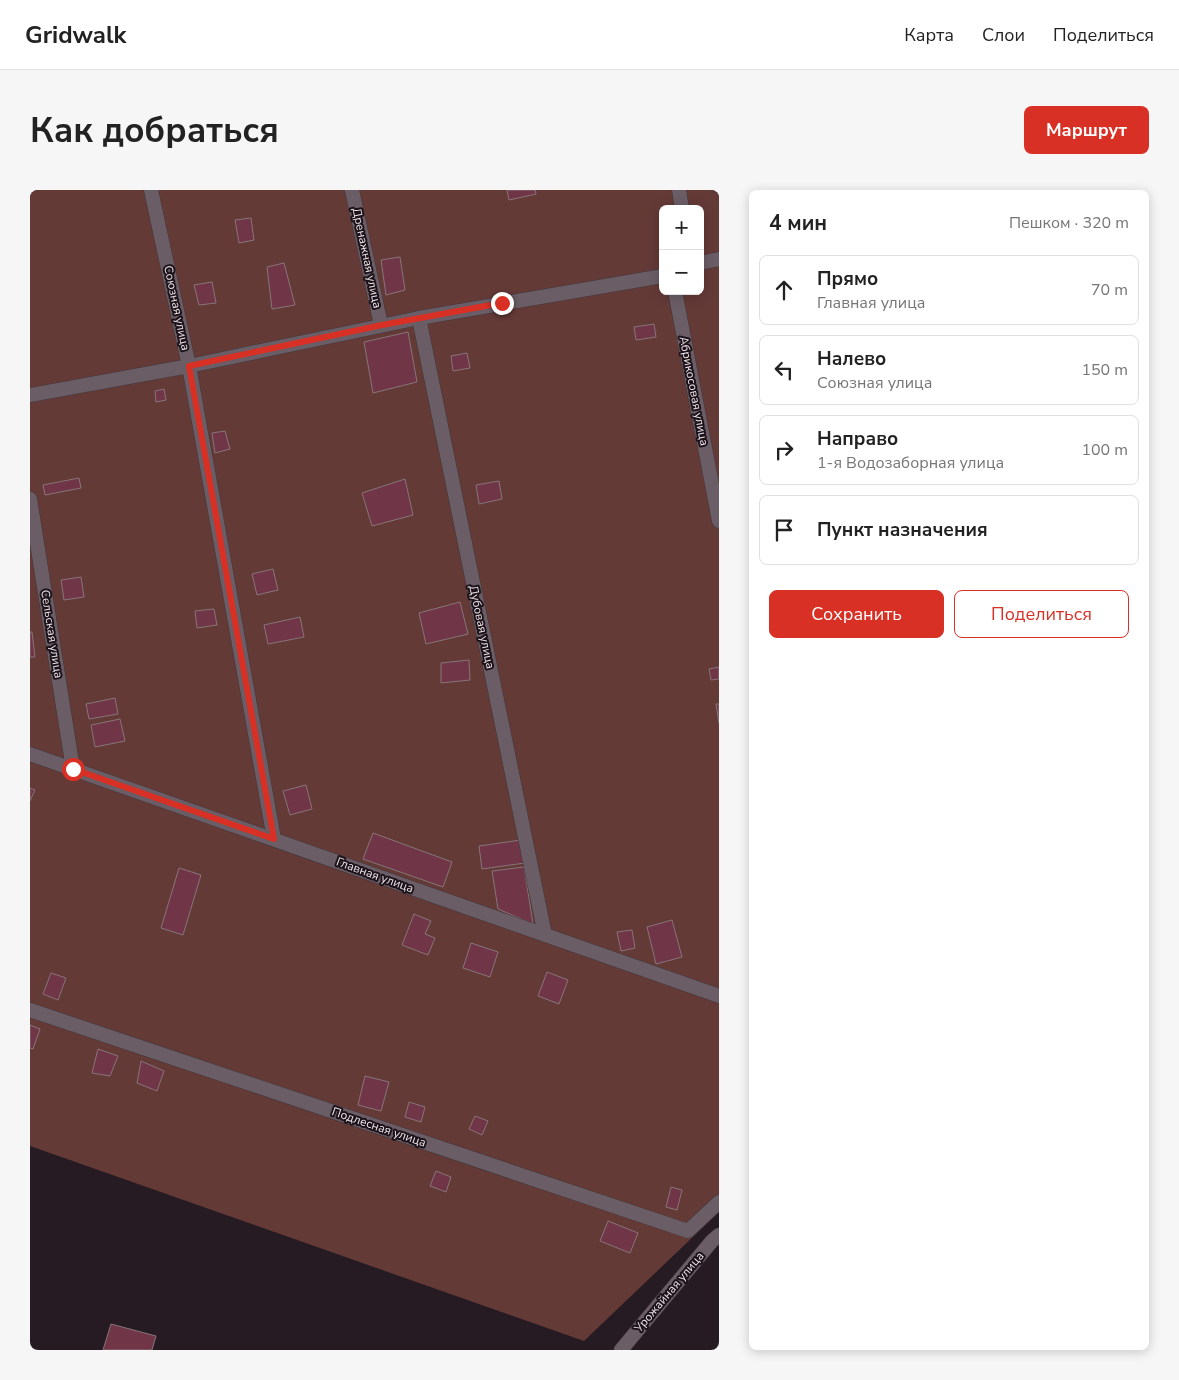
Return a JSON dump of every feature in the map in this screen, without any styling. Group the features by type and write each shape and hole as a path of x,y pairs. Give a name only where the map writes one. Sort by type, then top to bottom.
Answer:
{"street":[{"name":"Союзная улица","path":"151,190 189,366 274,839"},
{"name":"Дренажная улица","path":"352,190 382,325"},
{"path":"679,190 681,205"},
{"path":"704,262 719,259"},
{"path":"30,395 189,366 419,318 659,277"},
{"name":"Абрикосовая улица","path":"676,295 719,521"},
{"name":"Дубовая улица","path":"419,318 545,935"},
{"name":"Сельская улица","path":"30,499 73,769"},
{"name":"Главная улица","path":"30,754 719,996"},
{"name":"Подлесная улица","path":"30,1010 688,1231 719,1202"},
{"name":"Урожайная улица","path":"621,1350 712,1241 719,1236"}],"shaded area":[{"path":"30,190 719,190 719,1212 584,1341 30,1146"}],"building":[{"path":"507,190 535,190 536,194 509,200"},
{"path":"251,218 254,240 239,243 235,220"},
{"path":"400,257 405,290 386,295 381,260"},
{"path":"284,263 295,305 272,309 267,267"},
{"path":"212,282 216,303 199,305 194,285"},
{"path":"654,324 656,337 636,340 634,327"},
{"path":"408,332 417,382 373,393 364,342"},
{"path":"467,353 470,368 453,371 451,356"},
{"path":"164,389 166,400 156,402 155,391"},
{"path":"225,431 230,449 215,453 212,433"},
{"path":"79,478 81,488 45,495 43,485"},
{"path":"405,479 413,515 372,526 362,493"},
{"path":"499,481 502,499 479,504 476,485"},
{"path":"273,569 278,590 257,595 252,574"},
{"path":"81,577 84,597 64,600 61,580"},
{"path":"460,602 468,634 426,644 419,613"},
{"path":"214,609 217,625 197,628 195,611"},
{"path":"300,617 304,637 268,644 264,625"},
{"path":"30,632 32,632 35,657 30,657"},
{"path":"469,660 470,680 441,683 441,663"},
{"path":"719,667 719,679 711,680 709,669"},
{"path":"115,698 118,714 89,719 86,704"},
{"path":"716,704 719,704 719,723"},
{"path":"120,719 125,741 95,747 91,725"},
{"path":"306,785 312,809 290,815 283,791"},
{"path":"30,788 35,790 30,801"},
{"path":"373,833 452,862 443,887 363,859"},
{"path":"521,840 525,863 482,869 479,846"},
{"path":"524,867 533,924 498,909 492,871"},
{"path":"179,868 201,875 183,935 161,928"},
{"path":"414,914 431,921 425,934 435,938 428,955 402,945"},
{"path":"672,920 682,957 656,964 647,927"},
{"path":"632,930 635,948 621,951 617,932"},
{"path":"471,943 498,952 490,977 463,968"},
{"path":"547,972 568,980 559,1004 538,996"},
{"path":"51,973 66,978 58,1000 43,994"},
{"path":"30,1025 40,1029 33,1049 30,1048"},
{"path":"98,1049 118,1056 110,1076 92,1073"},
{"path":"141,1061 164,1071 157,1091 137,1083"},
{"path":"365,1076 389,1082 381,1111 358,1105"},
{"path":"409,1102 425,1107 421,1122 405,1117"},
{"path":"475,1116 488,1121 482,1135 469,1129"},
{"path":"436,1171 451,1177 446,1192 430,1186"},
{"path":"671,1187 682,1190 677,1210 666,1207"},
{"path":"608,1221 638,1233 630,1253 600,1241"},
{"path":"111,1324 156,1336 152,1350 103,1350"}],"route":[{"path":"73,769 274,839 189,366 382,325 502,303"}]}
